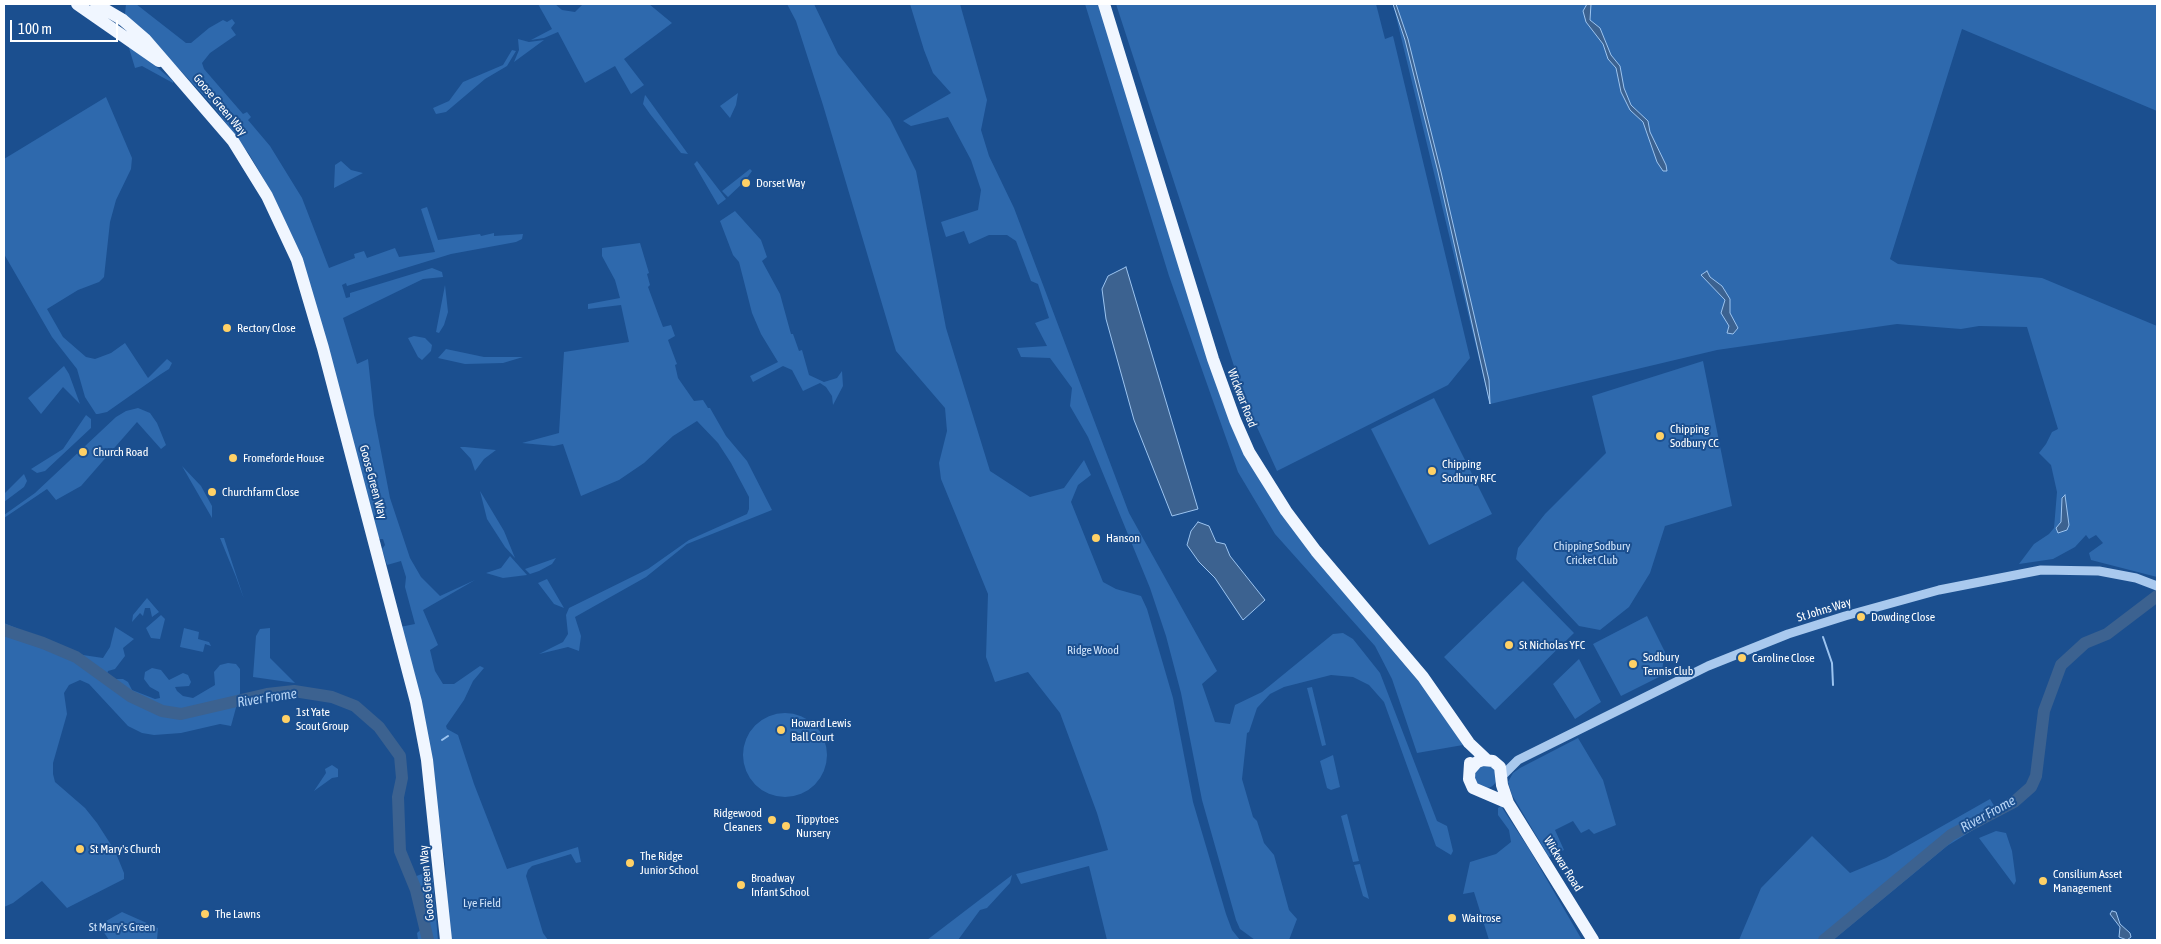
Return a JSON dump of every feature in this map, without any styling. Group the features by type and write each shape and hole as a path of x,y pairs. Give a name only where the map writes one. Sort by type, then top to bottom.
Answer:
{"main road":[{"name":"Goose Green Way","path":"77,4 112,13"},
{"name":"Goose Green Way","path":"96,4 112,13 145,39 210,111 249,165 283,228 311,303 416,702 428,770 446,940"},
{"name":"Wickwar Road","path":"1104,4 1216,368 1249,452 1286,512 1340,580 1423,678 1469,743 1500,767 1508,802 1593,940"},
{"path":"1469,743 1469,779 1473,788 1482,793 1490,793 1496,790 1502,779"},
{"path":"1470,770 1477,762 1490,760"},
{"path":"1490,793 1508,802"}],"street":[{"name":"St Johns Way","path":"1502,779 1518,760 1708,666 1788,634 1907,598 1987,579 2041,570 2099,571 2136,578 2157,586"},
{"name":"St Johns Way","path":"1490,760 1518,760"}],"green space":[{"name":"Lye Field","path":"126,4 136,4 186,43 191,43 209,28 223,20 227,22 232,19 235,23 231,28 236,35 210,53 202,63 204,69 243,114 247,112 251,117 248,120 270,146 302,198 329,268 355,258 354,254 364,251 367,258 395,248 399,257 435,252 421,209 427,207 438,240 494,233 494,236 523,234 522,239 516,242 451,254 347,286 346,283 342,285 346,298 350,297 350,293 432,268 442,272 443,277 423,279 343,318 357,364 368,359 374,415 390,498 410,558 421,577 440,596 475,580 423,610 438,645 430,650 435,671 443,684 454,684 480,666 484,668 473,681 464,700 446,726 447,729 458,735 474,784 507,869 578,847 581,862 576,863 571,854 532,866 526,876 543,933 548,940 450,940 445,864 428,739 400,627 415,624 405,587 406,577 401,561 387,565 382,549 385,545 383,539 377,539 273,195 249,154 214,107 181,71 129,21 125,14"},
{"path":"538,4 555,4 562,10 575,12 583,4 649,4 672,23 624,59 644,85 631,94 615,66 585,83 558,32 544,38 531,40 552,29"},
{"name":"Ridge Wood","path":"787,4 814,4 838,54 890,119 916,171 946,328 990,471 1030,497 1064,488 1084,460 1091,475 1078,485 1071,502 1103,582 1116,589 1141,596 1147,609 1173,698 1193,802 1226,914 1232,930 1240,940 1107,940 1089,866 1021,884 1016,874 1108,850 1097,813 1060,713 1028,672 995,682 986,657 988,594 941,479 939,463 947,431 945,408 896,351 823,105 796,21"},
{"path":"910,4 960,4 987,100 981,130 989,156 1014,208 1129,513 1217,671 1202,684 1215,722 1230,724 1235,705 1262,692 1333,634 1343,633 1353,639 1380,673 1437,821 1447,826 1453,851 1451,855 1436,846 1384,702 1369,685 1353,677 1331,675 1284,687 1270,694 1257,708 1247,733 1242,779 1253,817 1257,821 1264,843 1274,855 1289,910 1297,919 1289,940 1255,940 1240,929 1202,800 1181,693 1166,636 1150,588 1088,437 1070,406 1072,388 1050,358 1021,357 1017,348 1047,346 1035,323 1049,318 1038,284 1031,281 1016,241 1007,235 989,235 969,244 964,231 946,237 941,222 978,210 981,190 971,160 948,117 911,126 903,121 951,93 933,73"},
{"path":"1085,4 1099,4 1222,400 1312,555 1425,689 1463,745 1417,753 1392,679 1375,646 1275,534 1238,472 1169,276"},
{"path":"1116,4 1376,4 1385,39 1393,36 1470,358 1448,385 1277,471 1246,403"},
{"path":"1393,4 2157,4 2157,111 1962,29 1890,259 1898,264 2042,278 2157,326 2157,577 2091,560 2089,553 2103,543 2096,535 2089,539 2086,535 2075,547 2053,559 2019,564 2034,544 2049,534 2054,528 2057,492 2051,465 2039,453 2052,432 2058,429 2027,327 1979,326 1961,329 1897,324 1717,350 1490,404"},
{"path":"518,39 529,42 544,40 514,62 519,50"},
{"path":"131,45 173,83 142,66 135,68 129,48"},
{"path":"512,50 516,51 507,66 485,79 446,112 436,114 433,108 449,101 463,82 503,65"},
{"path":"738,93 736,105 730,118 720,106"},
{"path":"645,95 688,154 681,153 650,114 643,104"},
{"path":"106,97 132,158 131,169 116,200 110,222 104,277 99,282 78,290 47,309 63,337 86,357 95,359 111,353 125,343 148,378 167,359 172,363 169,369 107,412 96,414 85,397 77,369 52,337 4,254 4,159"},
{"path":"341,161 351,170 363,173 334,188 335,165"},
{"path":"697,161 726,199 718,205 694,164"},
{"path":"750,169 752,171 744,182 728,197 722,191"},
{"path":"735,211 761,240 767,257 762,261 780,294 791,334 793,334 799,351 802,350 809,375 824,382 837,378 842,371 843,386 833,405 832,396 826,387 820,383 803,391 792,370 783,366 753,382 750,376 778,362 761,334 752,313 739,262 733,255 720,221"},
{"path":"640,243 649,273 647,274 650,285 648,287 658,314 663,327 671,325 675,336 668,340 677,364 675,365 678,378 694,401 703,400 708,408 710,408 726,436 747,461 772,510 687,544 646,577 575,617 581,636 579,651 568,647 539,654 563,642 568,634 566,615 569,608 648,569 689,540 747,514 749,509 749,497 731,463 718,443 697,421 673,436 644,463 619,480 581,496 563,444 554,446 522,443 559,433 564,352 629,342 621,305 588,309 588,304 620,298 615,280 602,256 602,248"},
{"path":"445,285 448,312 439,333 436,332"},
{"path":"414,336 425,338 432,345 431,351 422,360 418,357 408,338"},
{"path":"446,349 484,357 523,357 503,363 465,364 438,358"},
{"name":"Chipping Sodbury Cricket Club","path":"1703,361 1732,506 1665,526 1650,573 1629,607 1600,630 1579,626 1516,559 1518,548 1545,514 1606,453 1592,396"},
{"path":"64,366 69,374 80,404 63,387 41,414 28,398"},
{"name":"Chipping Sodbury RFC","path":"1434,398 1492,514 1429,545 1371,429"},
{"path":"138,408 150,413 157,423 166,445 161,449 137,422 81,486 56,500 47,489 4,518 4,515 35,493 116,417 126,411"},
{"path":"86,415 91,419 91,428 45,471 37,473 31,469 63,449"},
{"path":"460,447 496,450 484,459 475,471 471,459"},
{"path":"182,466 201,486 212,506 212,518"},
{"path":"24,474 27,481 24,487 4,502 4,494"},
{"path":"480,491 504,531 515,558 505,547 487,519"},
{"path":"220,538 224,538 244,599 236,577"},
{"path":"510,556 527,575 503,578 486,573 501,568"},
{"path":"556,558 552,564 539,571 530,574 525,569"},
{"path":"547,579 564,608 554,604 538,583"},
{"name":"St Nicholas YFC","path":"1523,581 1574,633 1495,710 1444,657"},
{"path":"147,598 159,612 152,617 150,608 145,608 143,616 140,613 132,622 133,615"},
{"path":"161,615 165,619 160,639 151,638 146,628"},
{"name":"Sodbury Tennis Club","path":"1647,616 1665,652 1661,676 1621,696 1593,644"},
{"path":"4,623 83,655 103,658 110,647 115,627 134,639 123,648 125,656 115,669 108,671 107,675 114,679 123,679 128,682 132,690 155,699 160,698 159,692 150,687 144,679 145,672 152,668 161,670 169,680 183,673 188,675 191,682 189,686 175,687 183,696 193,698 215,685 214,672 220,665 236,664 240,669 240,693 231,726 220,724 181,733 154,735 142,733 128,726 89,684 80,680 69,685 64,693 67,714 53,763 55,782 85,808 97,823 115,851 124,873 124,879 67,908 42,881 13,903 4,907"},
{"path":"184,628 199,632 198,639 209,642 211,646 205,644 203,652 180,647"},
{"path":"270,628 270,658 295,683 253,677 256,636 260,629"},
{"path":"1579,659 1601,702 1575,719 1553,684"},
{"path":"1312,687 1326,745 1322,746 1307,688"},
{"path":"777,713 793,713 809,720 820,731 827,747 824,771 815,785 809,790 793,797 777,797 761,790 750,779 743,763 743,747 750,731 761,720"},
{"path":"1578,738 1603,780 1616,825 1594,834 1589,829 1581,833 1573,821 1555,830 1564,850 1549,857 1512,795 1508,782 1513,773 1520,768"},
{"path":"1333,755 1340,787 1331,790 1327,788 1320,761"},
{"path":"332,765 338,769 338,777 332,778 314,791 326,773 325,769"},
{"path":"1486,766 1494,769 1497,777 1494,785 1486,788 1478,785 1475,777 1478,769"},
{"path":"1990,799 1999,814 1947,846 1833,940 1739,940 1761,888 1812,836 1850,873 1886,858"},
{"path":"1501,806 1529,849 1582,940 1489,940 1474,892 1463,894 1470,862 1496,854 1511,842 1509,830 1498,815 1498,808"},
{"path":"1347,814 1359,861 1353,862 1341,816"},
{"path":"1996,831 2006,833 2012,851 2016,881 2014,885 1979,838"},
{"path":"1360,864 1369,899 1363,896 1354,865"},
{"path":"432,870 438,940 418,940 417,933 427,924 414,877"},
{"path":"1012,875 1010,883 987,908 980,910 958,940 927,940"},
{"name":"St Mary's Green","path":"122,912 158,928 157,940 109,940 99,925"}],"shaded area":[{"path":"1393,4 1396,4 1408,39 1441,172 1489,380 1490,404 1438,172 1405,40"},
{"path":"1587,4 1591,4 1590,20 1600,28 1611,55 1620,66 1624,88 1631,105 1648,121 1650,132 1667,171 1663,171 1657,162 1643,122 1630,110 1621,92 1616,68 1608,59 1603,44 1586,22 1583,11"},
{"path":"1126,267 1198,509 1172,516 1134,420 1106,319 1102,289 1108,276"},
{"path":"1707,271 1710,277 1722,286 1730,299 1730,313 1738,328 1733,334 1727,333 1729,326 1721,313 1725,300 1701,275"},
{"path":"2065,495 2069,525 2067,530 2058,533 2056,528 2061,522 2062,498"},
{"path":"1198,522 1209,526 1216,542 1225,544 1230,556 1265,600 1243,620 1215,578 1199,562 1187,545 1191,531"},
{"path":"2112,911 2116,912 2120,924 2130,933 2131,937 2127,940 2119,937 2120,927 2110,914"}],"waterway":[{"name":"River Frome","path":"1824,940 1951,835 2014,802 2031,787 2036,776 2044,711 2061,665 2085,643 2107,634 2157,596"},
{"name":"River Frome","path":"4,630 43,643 76,657 130,696 162,711 181,714 267,694 294,691 332,697 355,706 379,727 400,756 402,778 398,797 400,851 416,890 428,940"},
{"path":"1823,637 1832,663 1833,685"},
{"path":"442,740 448,736"}],"place":[{"name":"Dorset Way","path":"746,183"},
{"name":"Rectory Close","path":"227,328"},
{"name":"Chipping Sodbury CC","path":"1660,436"},
{"name":"Church Road","path":"83,452"},
{"name":"Fromeforde House","path":"233,458"},
{"name":"Chipping Sodbury RFC","path":"1432,471"},
{"name":"Churchfarm Close","path":"212,492"},
{"name":"Hanson","path":"1096,538"},
{"name":"Dowding Close","path":"1861,617"},
{"name":"St Nicholas YFC","path":"1509,645"},
{"name":"Caroline Close","path":"1742,658"},
{"name":"Sodbury Tennis Club","path":"1633,664"},
{"name":"1st Yate Scout Group","path":"286,719"},
{"name":"Howard Lewis Ball Court","path":"781,730"},
{"name":"Ridgewood Cleaners","path":"772,820"},
{"name":"Tippytoes Nursery","path":"786,826"},
{"name":"St Mary's Church","path":"80,849"},
{"name":"The Ridge Junior School","path":"630,863"},
{"name":"Consilium Asset Management","path":"2043,881"},
{"name":"Broadway Infant School","path":"741,885"},
{"name":"The Lawns","path":"205,914"},
{"name":"Waitrose","path":"1452,918"}]}
